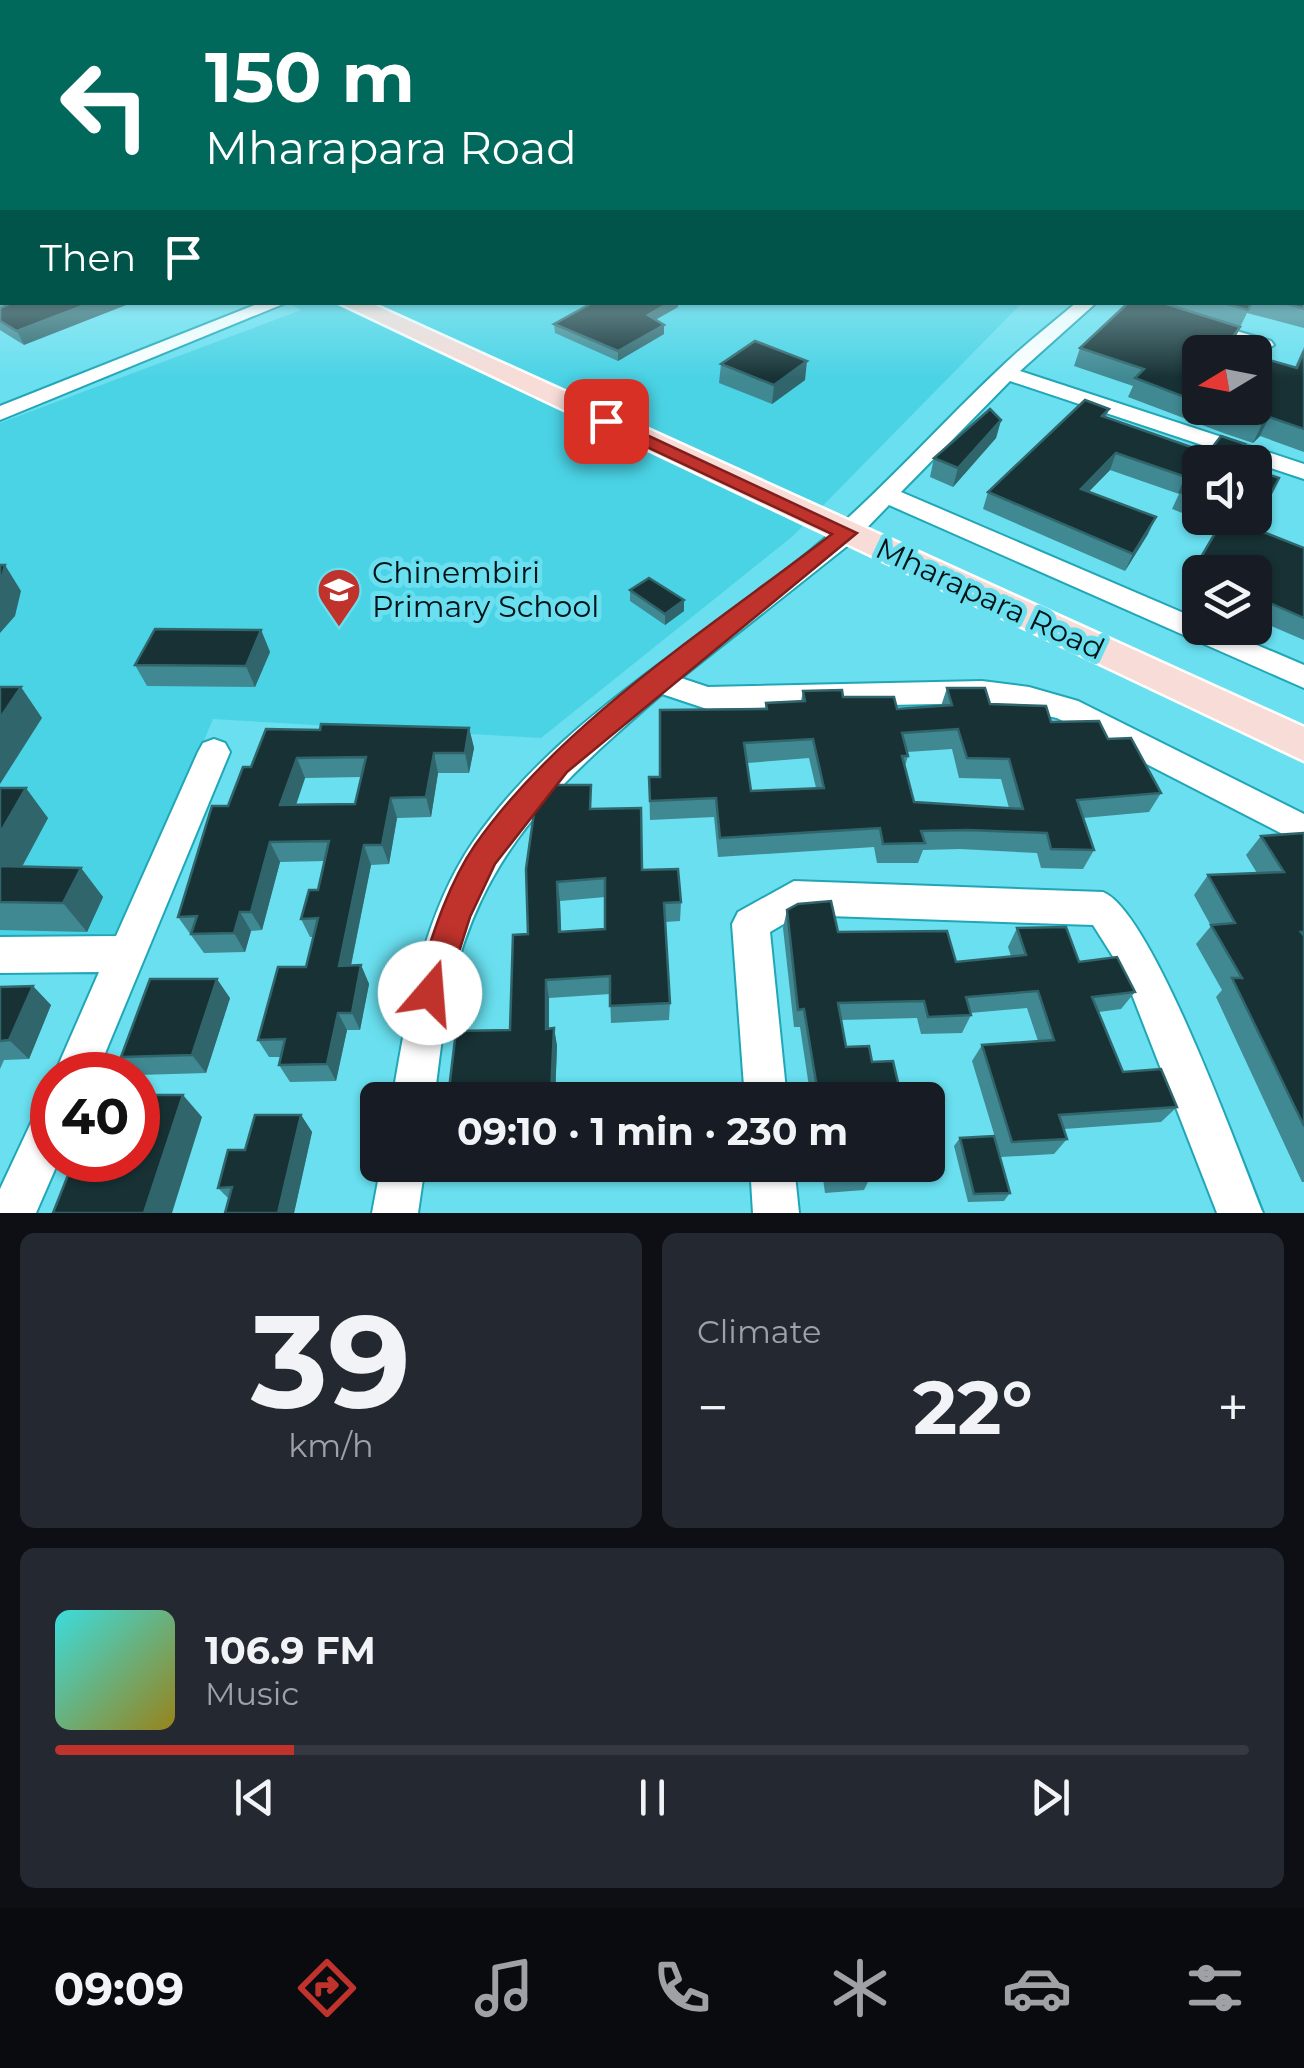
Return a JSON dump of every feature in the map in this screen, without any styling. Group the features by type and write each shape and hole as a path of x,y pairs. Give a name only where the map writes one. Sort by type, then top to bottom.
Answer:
{"main road":[{"name":"Mharapara Road","path":"354,305 1304,745"}],"street":[{"path":"0,414 272,305"},
{"path":"416,1082 430,993 455,916 484,855 558,765 656,682 847,533 1006,373 1085,305"},
{"path":"1191,324 1229,335"},
{"path":"1006,373 1304,472"},
{"path":"887,496 1304,677"},
{"path":"656,682 706,698 982,692 1029,698 1066,710 1304,830"},
{"path":"85,1052 214,752"},
{"path":"764,1082 750,924 794,898 1103,909 1139,963 1240,1213"},
{"path":"0,954 130,954"},
{"path":"12,1213 30,1173"},
{"path":"395,1213 400,1182"},
{"path":"773,1182 776,1213"}],"shaded area":[{"name":"Chinembiri Primary School","path":"292,305 1020,305 793,536 541,738 213,719 105,975 0,971 0,423 301,310"}],"building":[{"path":"85,305 17,331 0,321 0,308"},
{"path":"589,305 665,305 648,315 664,325 618,351 554,324"},
{"path":"1126,305 1170,305 1240,327 1234,335 1182,335 1182,396 1135,378 1144,369 1080,348"},
{"path":"755,341 807,361 774,385 721,364"},
{"path":"1304,351 1304,429 1272,418 1272,361 1297,368"},
{"path":"1085,400 1109,409 1102,416 1185,445 1182,445 1182,476 1116,453 1081,489 1156,517 1133,554 988,492"},
{"path":"990,409 1001,420 958,468 934,458"},
{"path":"1221,436 1244,445 1214,445"},
{"path":"1214,535 1271,535 1304,548 1304,618 1272,604 1272,555 1202,555"},
{"path":"649,578 684,600 665,614 630,590"},
{"path":"155,629 261,630 246,666 135,665"},
{"path":"0,687 21,687 0,718"},
{"path":"947,688 985,688 990,704 1046,706 1051,722 1099,721 1108,739 1131,738 1161,793 1077,800 1094,850 1051,849 1047,833 968,830 921,831 925,843 883,844 880,828 720,838 716,798 650,801 649,777 660,777 660,710 767,709 766,703 805,701 803,691 842,690 843,697 894,697 897,709 952,705","holes":["958,729 967,758 1009,759 1023,809 914,802 902,756 908,756 902,733","813,739 824,788 751,791 744,743"]},
{"path":"321,724 469,728 465,753 434,753 426,797 391,798 382,845 364,845 339,966 361,965 352,1013 338,1013 327,1064 279,1065 285,1039 258,1040 278,967 306,967 318,918 301,919 309,890 318,890 329,841 270,842 251,912 240,912 234,933 191,934 197,916 178,917 212,806 228,806 243,767 251,767 266,729 320,730","holes":["366,757 355,804 280,805 297,758"]},
{"path":"548,785 591,785 590,809 641,808 642,870 678,869 681,902 664,903 670,1003 610,1006 610,976 546,980 546,1029 554,1028 552,1082 450,1082 456,1031 510,1030 513,935 528,934 526,869 536,799","holes":["605,878 605,929 559,932 557,882"]},
{"path":"0,788 26,788 0,833"},
{"path":"1304,833 1304,1126 1232,978 1242,978 1211,925 1235,923 1208,875 1284,872 1261,836"},
{"path":"0,866 81,868 63,903 0,902"},
{"path":"831,901 838,932 947,931 956,962 1026,955 1017,928 1066,927 1079,962 1117,957 1135,992 1092,997 1123,1072 1161,1069 1177,1107 1059,1115 1067,1139 1012,1142 982,1045 1054,1040 1038,991 966,997 971,1015 928,1017 924,1001 838,1003 846,1047 869,1046 872,1062 893,1061 898,1082 816,1082 804,1009 798,1010 787,910 798,904"},
{"path":"150,979 217,979 192,1055 123,1052"},
{"path":"33,986 9,1040 0,1041 0,987"},
{"path":"160,1095 183,1095 160,1165"},
{"path":"255,1115 301,1115 278,1213 225,1213 232,1187 218,1188 228,1150 245,1150"},
{"path":"994,1136 1010,1193 974,1194 960,1138"},
{"path":"65,1182 154,1182 144,1213 53,1213"}],"place":[{"name":"Chinembiri Primary School","path":"339,628"}],"route":[{"path":"430,993 455,916 484,855 558,765 656,682 847,533 606,421"}]}
